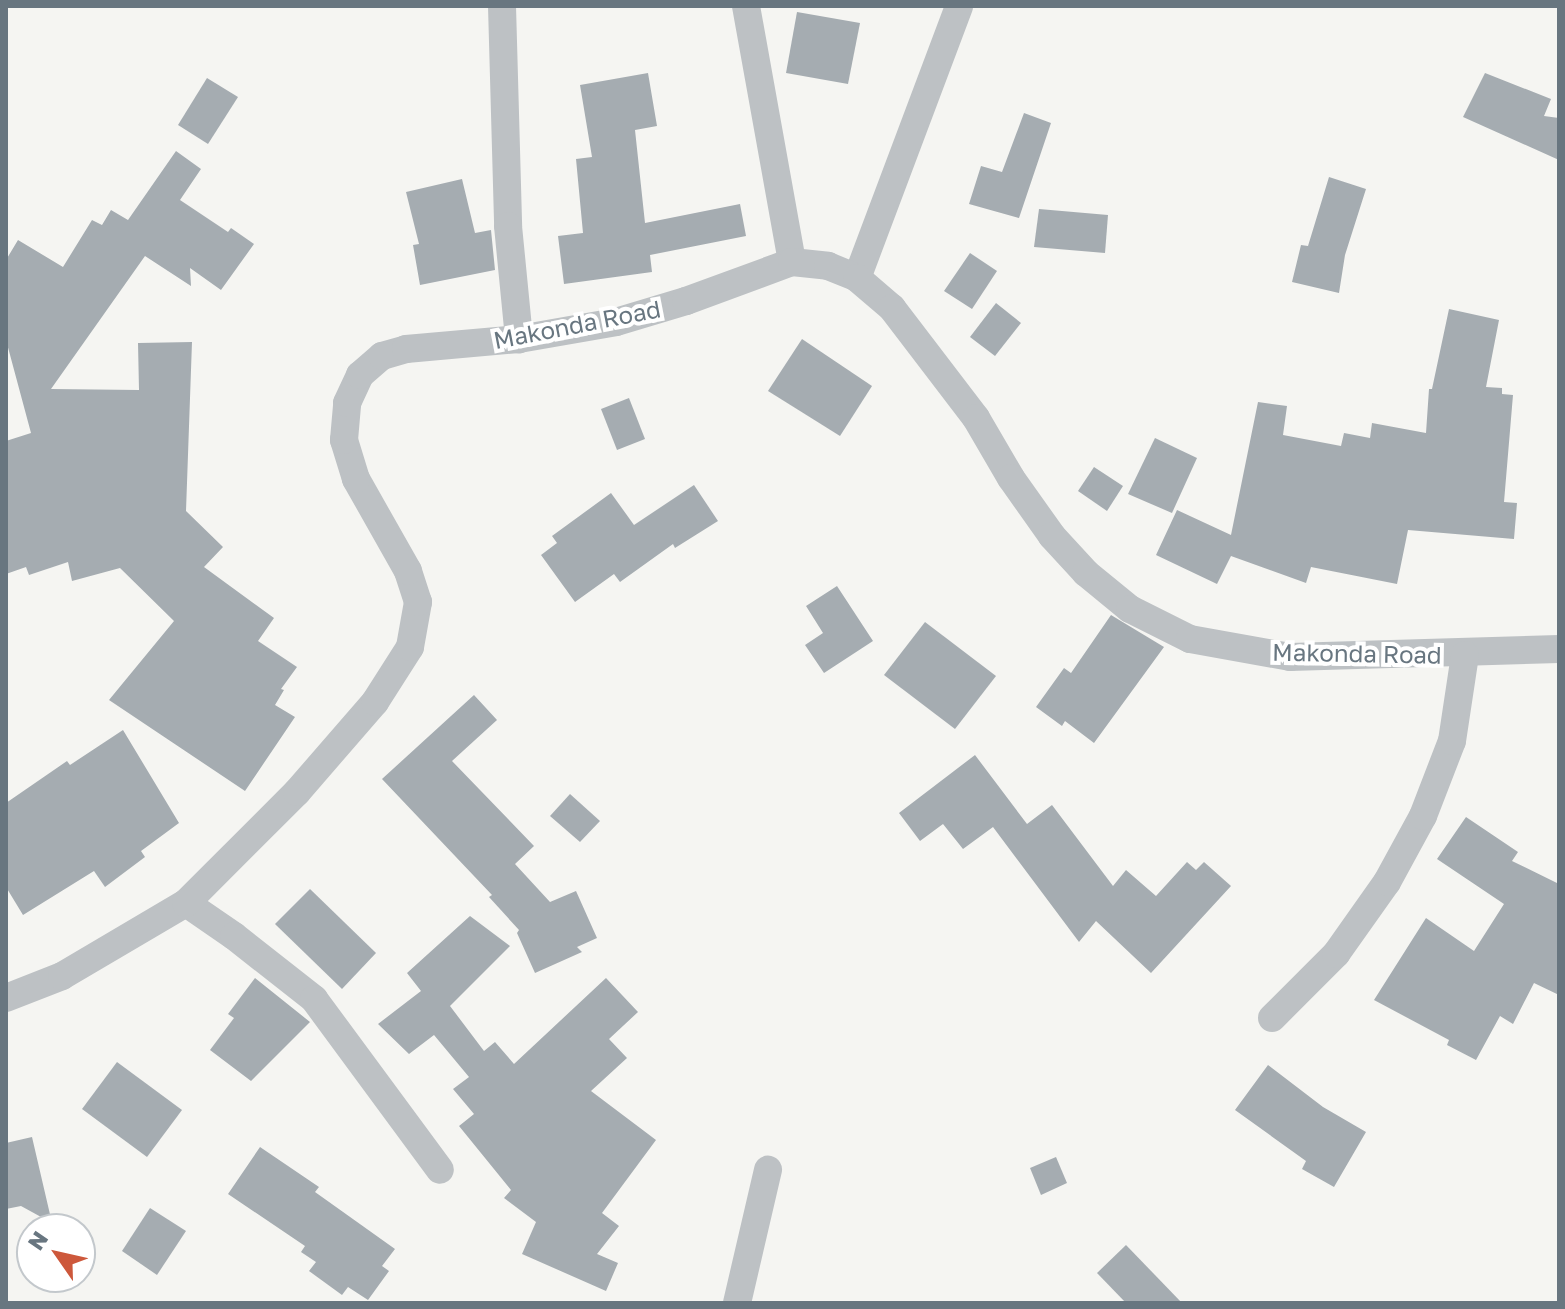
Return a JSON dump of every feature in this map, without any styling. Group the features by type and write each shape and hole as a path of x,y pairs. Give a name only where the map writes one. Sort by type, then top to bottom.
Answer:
{"street":[{"path":"502,6 508,226 519,339"},
{"path":"746,6 792,262"},
{"path":"857,278 959,6"},
{"name":"Makonda Road","path":"6,998 62,976 186,903 242,850 307,781 375,702 410,647 418,602 408,571 356,479 344,440 347,403 360,375 382,356 406,349 519,339 616,322 686,301 792,262 828,266 857,278 892,308 976,418 1011,478 1052,536 1086,573 1130,609 1190,639 1290,657 1465,655 1559,649"},
{"path":"1272,1018 1336,954 1387,882 1423,816 1452,741 1465,655"},
{"path":"186,903 314,999 440,1170"},
{"path":"737,1303 768,1170"}],"building":[{"path":"797,12 860,23 848,84 786,73"},
{"path":"648,73 657,126 635,130 645,223 740,204 746,236 650,255 652,272 564,284 558,236 583,233 576,159 592,157 580,85"},
{"path":"1485,73 1551,99 1544,116 1559,118 1559,160 1463,117"},
{"path":"207,78 238,97 208,144 178,125"},
{"path":"1024,113 1051,123 1019,218 969,204 981,166 1002,172"},
{"path":"176,151 201,169 180,200 228,232 231,228 254,244 221,290 190,268 191,286 145,256 51,389 139,390 138,343 192,342 186,511 223,547 204,567 274,618 258,641 297,667 281,689 284,690 275,705 295,717 245,791 109,700 174,621 120,568 72,581 68,562 29,575 26,567 6,574 6,441 31,433 6,340 6,260 18,240 63,267 92,220 102,225 111,210 128,220"},
{"path":"1329,177 1366,189 1345,255 1339,293 1292,282 1301,245 1308,246"},
{"path":"462,179 475,233 491,230 495,270 420,285 413,245 419,244 406,192"},
{"path":"1039,209 1108,215 1105,253 1034,247"},
{"path":"970,253 997,271 972,309 944,291"},
{"path":"996,303 1021,323 995,356 970,337"},
{"path":"1449,309 1499,320 1486,387 1502,388 1502,394 1513,395 1504,502 1517,503 1514,539 1408,530 1397,584 1311,567 1306,583 1231,556 1217,584 1156,555 1177,510 1231,535 1258,402 1287,406 1283,435 1341,446 1344,433 1370,438 1372,423 1426,433 1429,389 1432,389"},
{"path":"802,339 872,386 840,436 768,391"},
{"path":"629,398 645,439 617,450 601,409"},
{"path":"1155,438 1197,458 1172,513 1128,494"},
{"path":"1094,467 1123,486 1107,511 1078,491"},
{"path":"694,485 718,521 675,548 673,544 620,582 614,574 575,602 541,555 557,543 552,536 611,493 634,525"},
{"path":"837,586 873,641 824,673 805,645 823,633 806,606"},
{"path":"1111,615 1164,647 1094,743 1065,721 1062,726 1036,707 1064,668 1071,673"},
{"path":"925,622 996,676 955,729 884,675"},
{"path":"474,695 497,720 452,761 534,846 515,864 550,902 576,891 597,938 577,947 582,952 535,973 517,933 519,930 489,897 492,895 382,779"},
{"path":"123,730 179,823 141,851 145,857 105,887 94,871 23,915 6,887 6,803 67,761 70,765"},
{"path":"975,755 1027,824 1052,805 1113,886 1126,870 1156,896 1187,862 1196,870 1204,862 1231,886 1151,973 1096,921 1079,942 993,827 963,849 943,824 920,841 899,813"},
{"path":"570,794 600,821 580,842 550,816"},
{"path":"1466,817 1518,852 1512,861 1559,884 1559,995 1534,983 1513,1024 1500,1016 1476,1060 1447,1045 1449,1040 1374,1000 1426,918 1474,951 1504,904 1437,859"},
{"path":"310,889 376,953 342,989 275,924"},
{"path":"470,916 510,946 450,1006 484,1051 495,1042 514,1064 606,978 638,1012 609,1039 627,1058 591,1091 656,1140 602,1213 619,1226 597,1254 618,1263 606,1291 522,1254 536,1222 504,1198 511,1190 459,1126 474,1114 453,1089 469,1077 434,1035 409,1054 378,1024 421,991 407,973"},
{"path":"255,978 310,1022 251,1081 210,1050 234,1018 228,1014"},
{"path":"117,1062 182,1110 147,1157 82,1109"},
{"path":"1268,1065 1323,1107 1366,1132 1334,1187 1302,1169 1306,1161 1235,1110"},
{"path":"32,1137 50,1213 34,1213 21,1206 6,1209 6,1143"},
{"path":"260,1147 319,1187 315,1192 395,1249 382,1266 389,1271 368,1300 348,1287 342,1295 309,1271 316,1262 301,1252 305,1246 228,1194"},
{"path":"1056,1157 1067,1183 1041,1195 1030,1168"},
{"path":"150,1208 186,1231 157,1275 122,1251"},
{"path":"1126,1245 1182,1303 1126,1303 1097,1273"}]}
